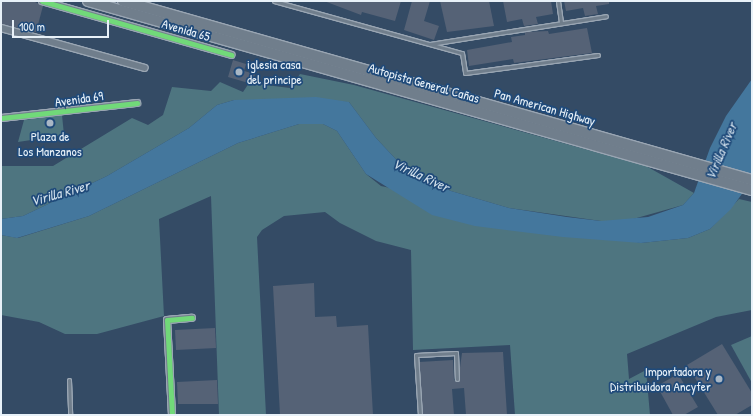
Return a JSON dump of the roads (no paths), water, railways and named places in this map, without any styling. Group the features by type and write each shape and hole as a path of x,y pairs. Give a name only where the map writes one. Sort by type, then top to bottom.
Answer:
{"highway":[{"name":"Autopista General Cañas","path":"88,1 637,152 752,190"},
{"name":"Pan American Highway","path":"124,1 637,152 752,180"}],"street":[{"name":"Avenida 65","path":"42,1 231,55"},
{"path":"1,28 145,68"},
{"name":"Avenida 69","path":"1,118 137,102"},
{"path":"172,415 167,320 192,318"}],"lane":[{"path":"274,1 462,54 465,73 598,55"},
{"path":"558,1 561,23"},
{"path":"429,45 606,16"},
{"path":"420,415 416,355 456,353 457,379"},
{"path":"69,380 70,415"}],"water":[{"name":"Virilla River","path":"752,79 752,180 731,209 710,229 688,238 641,243 563,237 475,226 432,215 366,174 337,131 323,124 299,124 238,143 89,216 17,238 1,235 1,219 23,216 107,176 189,128 217,105 234,100 316,97 349,102 376,138 406,170 451,191 509,208 567,217 601,221 648,217 683,205 694,193 710,148 726,116"}],"place":[{"name":"iglesia casa del principe","path":"239,72"},
{"name":"Plaza de Los Manzanos","path":"50,123"},
{"name":"Importadora y Distribuidora Ancyfer","path":"719,379"}]}
